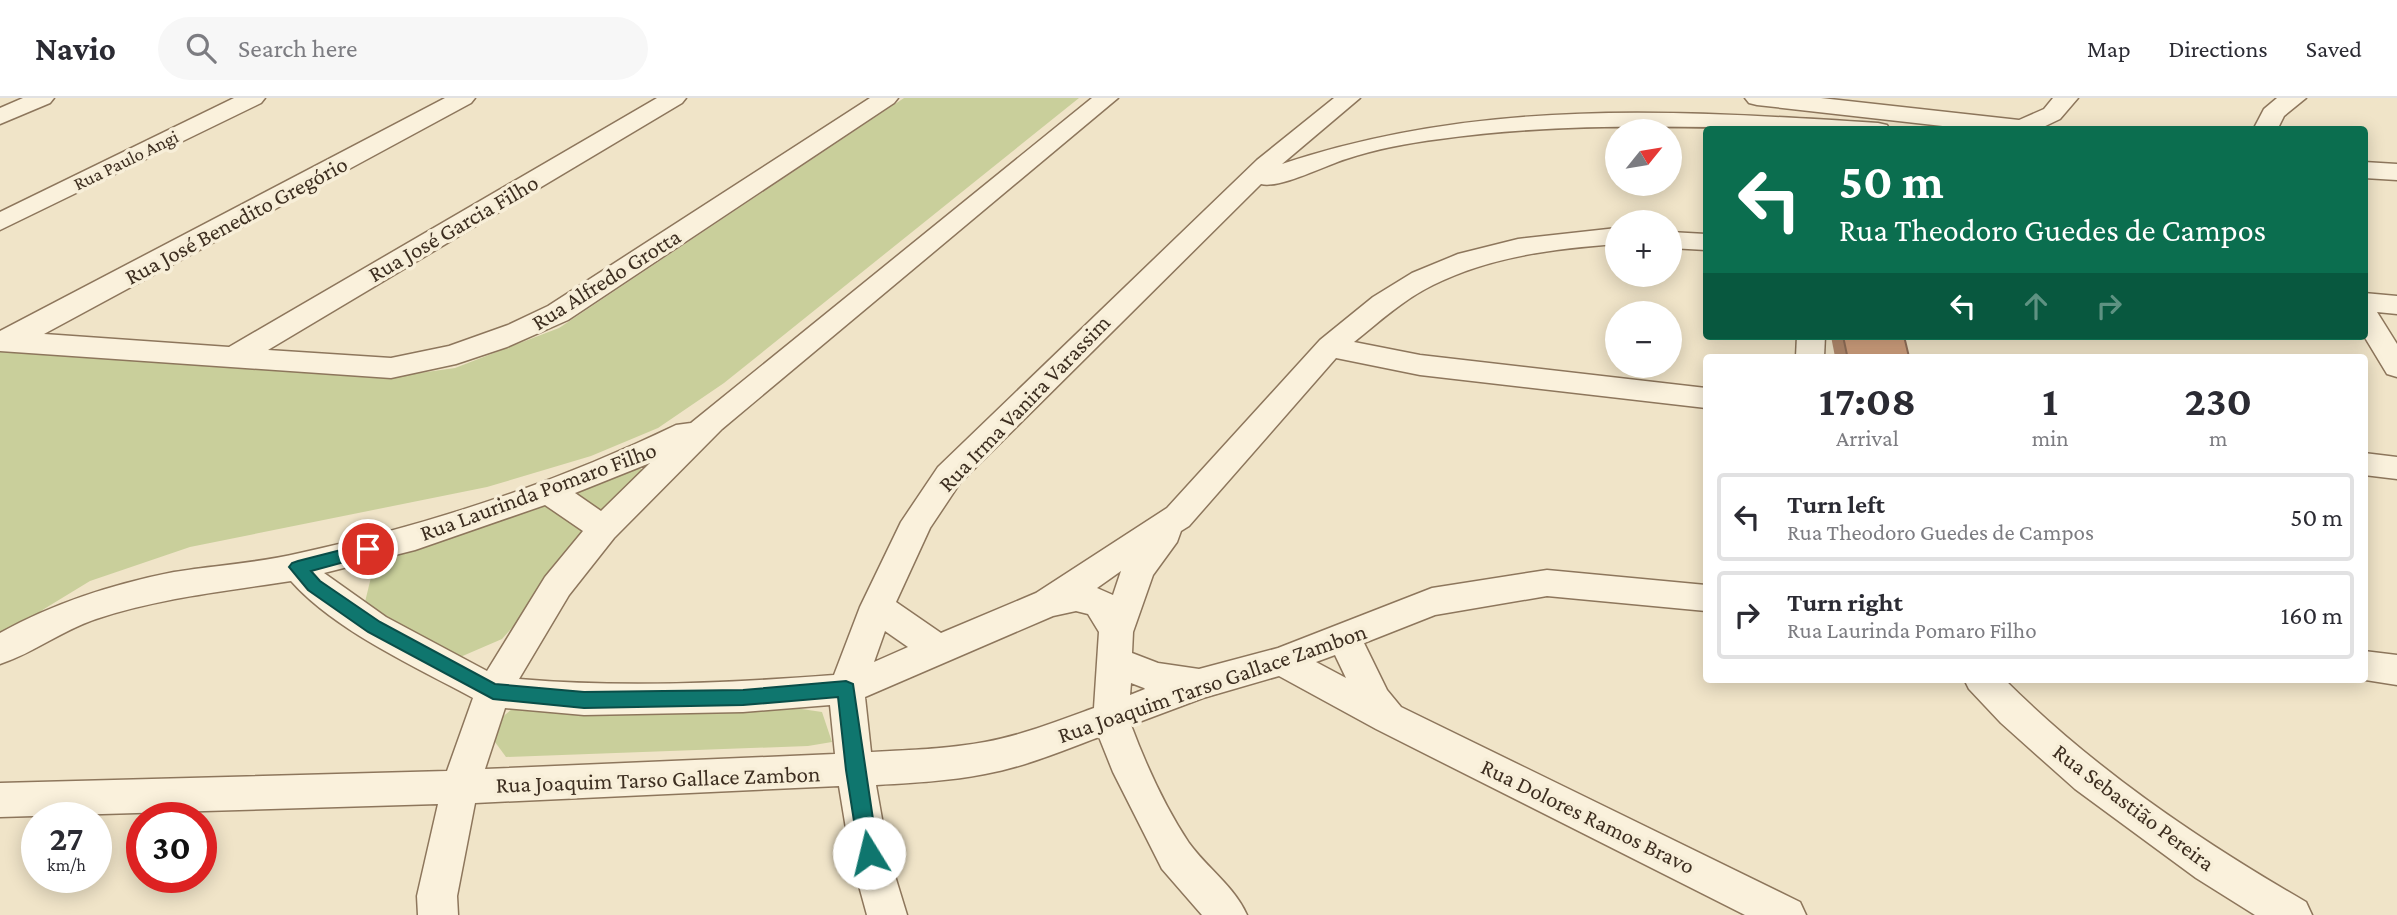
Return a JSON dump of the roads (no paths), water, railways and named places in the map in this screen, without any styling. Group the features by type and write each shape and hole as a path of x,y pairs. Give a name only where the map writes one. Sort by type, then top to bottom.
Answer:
{"street":[{"path":"0,117 42,98"},
{"name":"Rua Paulo Angi","path":"0,222 253,98"},
{"name":"Rua José Benedito Gregório","path":"4,341 463,98"},
{"name":"Rua José Garcia Filho","path":"232,358 674,98"},
{"name":"Rua Laurinda Pomaro Filho","path":"438,915 437,896 460,787 493,692 557,586 603,530 711,421 1106,98"},
{"name":"Rua Irma Vanira Varassim","path":"887,915 869,853 855,770 846,689 877,607 917,522 948,475 1235,194 1348,98"},
{"path":"1757,98 2001,126"},
{"path":"2266,126 2268,119 2294,98"},
{"name":"Rua Alfredo Grotta","path":"4,341 391,368 446,358 515,334 558,313 876,100"},
{"path":"1235,194 1315,157 1394,132 1517,114 1578,113 1807,126"},
{"path":"2024,126 2062,114"},
{"path":"2368,170 2397,172"},
{"path":"298,567 314,585 374,627 493,692 584,700 743,697 846,689 1048,603 1125,564 1178,517 1330,346 1383,303 1422,279 1467,260 1518,247 1605,237"},
{"path":"1682,241 1703,242"},
{"path":"2368,302 2397,304"},
{"path":"2368,320 2397,367"},
{"path":"1330,346 1420,365 1703,398"},
{"name":"Rua Laurinda Pomaro Filho","path":"0,650 46,624 92,606 173,586 298,567 415,537 549,491 652,450 711,421"},
{"path":"2368,464 2397,468"},
{"path":"549,491 603,530"},
{"path":"1125,564 1114,647 1111,719 1126,761 1176,856 1227,915"},
{"name":"Rua Joaquim Tarso Gallace Zambon","path":"0,800 460,787 855,770 986,758 1111,719 1200,684 1282,661 1432,602 1547,583 1703,598"},
{"path":"1048,603 1085,596 1097,601 1110,615 1114,647 1156,678 1200,684"},
{"path":"877,607 938,650"},
{"name":"Rua Dolores Ramos Bravo","path":"1344,638 1375,701 1389,718"},
{"name":"Rua Dolores Ramos Bravo","path":"1282,661 1389,718 1787,915"},
{"path":"2368,666 2397,670"},
{"name":"Rua Sebastião Pereira","path":"1987,683 2051,744 2120,802 2238,885 2292,915"}]}
